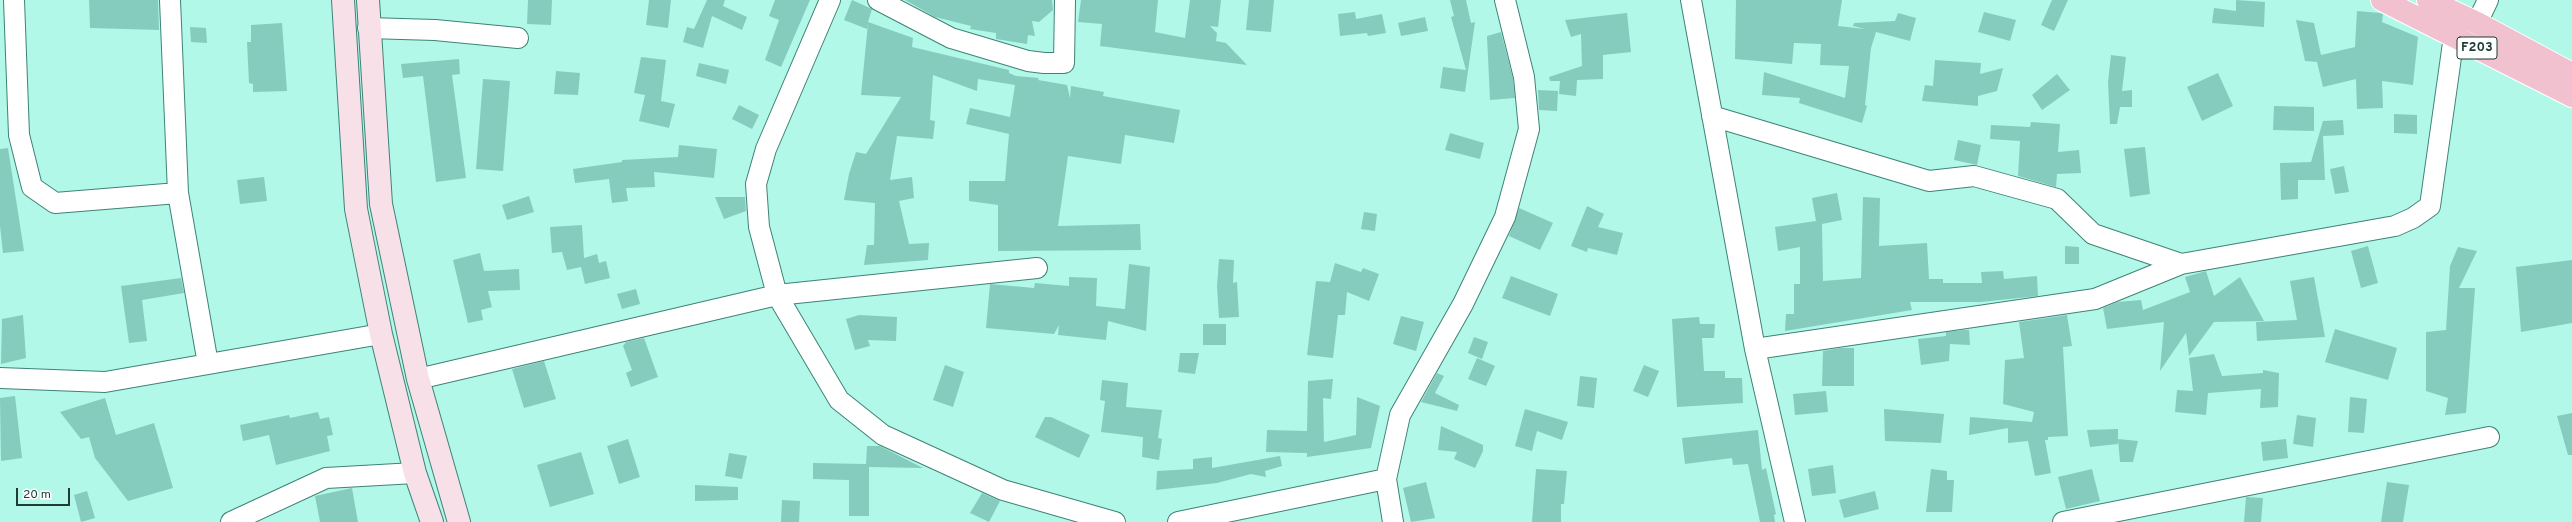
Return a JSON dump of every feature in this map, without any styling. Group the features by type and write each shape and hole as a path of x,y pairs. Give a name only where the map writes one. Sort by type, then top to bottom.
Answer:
{"main road":[{"path":"343,0 356,209 381,334 415,474 432,522"},
{"path":"368,0 368,28 381,204 418,379 459,522"},
{"name":"F203","path":"2382,0 2572,96"},
{"name":"F203","path":"2428,0 2477,22 2572,74"}],"street":[{"path":"14,0 19,135 32,188 55,203 178,193"},
{"path":"170,0 178,193 208,364"},
{"path":"830,0 766,149 756,184 759,227 777,295 839,400 883,435 1003,490 1115,522"},
{"path":"878,0 951,38 1028,61 1064,63 1065,0"},
{"path":"1393,522 1386,479 1400,415 1463,304 1505,217 1529,129 1524,77 1505,0"},
{"path":"1691,0 1755,349 1794,522"},
{"path":"2477,22 2488,0"},
{"path":"368,28 435,30 518,38"},
{"path":"1755,349 2095,299 2181,264 2395,226 2413,218 2430,206 2454,36"},
{"path":"1712,116 1929,181 1974,176 2057,199 2093,234 2181,264"},
{"path":"418,379 777,295 1037,268"},
{"path":"0,378 105,382 381,334"},
{"path":"2063,522 2489,437"},
{"path":"231,522 326,478 415,474"},
{"path":"1178,522 1386,479"}],"building":[{"path":"89,0 158,0 159,30 90,28"},
{"path":"528,0 552,0 551,25 527,24"},
{"path":"649,0 671,0 668,28 646,25"},
{"path":"707,0 725,0 723,6 747,17 742,30 712,16 703,48 683,42 687,27 694,29"},
{"path":"775,0 810,0 781,67 765,60 779,20 769,16"},
{"path":"852,0 872,9 868,22 913,38 912,47 1009,70 1009,73 1016,76 1039,78 1038,80 1067,85 1070,98 1071,86 1104,92 1103,96 1180,110 1174,143 1125,135 1121,164 1068,156 1058,226 1140,224 1141,250 998,251 998,205 969,201 969,181 1005,181 1009,134 966,124 970,108 1010,117 1015,85 978,79 977,91 933,75 930,120 935,121 933,139 897,136 890,180 912,177 914,198 899,201 909,244 929,243 928,260 864,265 867,245 874,245 875,203 844,200 849,174 856,152 866,154 901,97 861,95 868,23 867,29 844,20"},
{"path":"905,0 1052,0 1053,10 1039,22 1032,21 1035,36 1028,35 1027,44 996,39 996,33 970,29 971,26 935,17"},
{"path":"1081,0 1158,0 1155,32 1185,38 1190,0 1221,0 1218,27 1210,26 1217,33 1216,41 1226,43 1247,65 1100,46 1102,24 1078,22"},
{"path":"1249,0 1274,0 1271,32 1246,30"},
{"path":"1450,0 1466,0 1471,23 1475,22 1465,92 1440,88 1443,67 1466,70 1451,17 1454,16"},
{"path":"1736,0 1842,0 1838,26 1865,29 1853,26 1854,23 1895,21 1898,13 1916,18 1910,41 1876,32 1871,48 1865,105 1867,106 1862,123 1799,103 1800,98 1762,95 1764,72 1845,98 1849,66 1820,65 1821,44 1794,43 1792,64 1735,59"},
{"path":"2052,0 2068,0 2054,31 2041,25"},
{"path":"2236,0 2265,2 2264,27 2212,23 2214,8 2236,11"},
{"path":"2357,11 2383,14 2382,22 2418,37 2413,85 2382,81 2383,108 2357,109 2356,79 2323,87 2317,62 2305,61 2296,20 2314,23 2321,55 2355,47"},
{"path":"1355,12 1356,19 1382,14 1386,33 1368,36 1367,33 1340,36 1338,14"},
{"path":"1984,12 2016,20 2010,41 1978,32"},
{"path":"1627,13 1631,52 1603,55 1603,79 1577,80 1576,96 1559,94 1560,81 1550,81 1549,77 1582,66 1581,34 1571,37 1565,20"},
{"path":"1425,17 1428,31 1401,36 1398,23"},
{"path":"282,23 287,91 253,92 253,84 249,83 247,42 251,42 251,25"},
{"path":"190,27 206,28 207,43 191,42"},
{"path":"1501,32 1513,79 1515,98 1490,100 1487,36"},
{"path":"2111,55 2126,57 2122,91 2132,90 2132,107 2120,107 2117,124 2110,124 2108,82"},
{"path":"641,57 666,60 661,101 675,104 669,128 639,121 645,95 634,93"},
{"path":"459,59 460,74 452,75 466,178 436,182 423,76 403,78 401,64"},
{"path":"1935,60 1981,63 1980,74 2003,68 1997,91 1978,96 1978,106 1922,101 1925,85 1933,86"},
{"path":"699,63 729,70 726,84 696,76"},
{"path":"556,71 580,73 578,95 554,94"},
{"path":"2218,73 2233,106 2202,121 2187,87"},
{"path":"2057,74 2070,90 2042,110 2032,95"},
{"path":"483,79 510,81 503,171 476,169"},
{"path":"1538,90 1558,91 1557,111 1539,110"},
{"path":"739,105 759,115 752,129 732,119"},
{"path":"2274,106 2314,107 2314,131 2273,130"},
{"path":"2394,114 2417,115 2417,134 2394,133"},
{"path":"2343,120 2344,135 2323,136 2325,180 2298,180 2298,199 2281,200 2280,163 2311,162 2323,121"},
{"path":"2031,122 2060,124 2058,152 2079,150 2081,173 2057,174 2056,187 2018,176 2020,141 1990,139 1991,125 2030,127"},
{"path":"1450,133 1484,143 1480,159 1445,150"},
{"path":"1958,140 1981,145 1977,165 1954,160"},
{"path":"679,145 717,149 714,178 654,172 655,187 626,188 628,201 612,203 609,179 575,183 573,169 622,162 622,160 678,157"},
{"path":"2145,147 2150,194 2130,197 2124,149"},
{"path":"8,148 24,251 3,253 0,226 0,149"},
{"path":"2344,166 2349,192 2335,194 2330,169"},
{"path":"264,177 267,201 240,204 237,180"},
{"path":"1837,193 1842,220 1822,224 1823,281 1861,278 1863,197 1880,198 1879,246 1927,243 1929,279 1943,279 1943,283 1982,283 1981,272 2003,271 2004,279 2037,276 2038,296 1981,302 1910,302 1912,310 1785,331 1786,314 1794,314 1794,284 1800,284 1800,247 1778,251 1775,227 1816,221 1812,198"},
{"path":"529,196 534,212 507,220 502,205"},
{"path":"715,197 745,197 746,211 724,219"},
{"path":"1587,206 1604,214 1598,227 1623,233 1617,255 1588,248 1587,252 1571,246"},
{"path":"1519,208 1553,223 1540,250 1509,236"},
{"path":"1364,212 1377,214 1375,231 1361,229"},
{"path":"582,225 584,258 597,254 599,263 606,261 610,278 585,284 581,267 567,270 562,252 552,253 550,227"},
{"path":"2065,246 2079,247 2079,264 2065,264"},
{"path":"2368,246 2378,283 2361,288 2351,251"},
{"path":"2458,247 2477,251 2459,288 2475,288 2466,413 2445,415 2448,398 2426,391 2426,332 2446,330 2450,266"},
{"path":"480,253 484,271 519,269 520,290 488,291 492,307 481,310 483,320 468,323 453,260"},
{"path":"1219,259 1234,260 1233,283 1237,282 1239,317 1219,318 1217,286"},
{"path":"2572,260 2572,323 2521,332 2516,267"},
{"path":"1335,263 1361,272 1363,268 1379,274 1369,301 1347,292 1345,315 1338,315 1333,358 1307,355 1316,281 1330,282"},
{"path":"1129,264 1150,267 1146,331 1108,321 1106,340 1058,335 1059,325 1054,334 986,328 990,284 1034,288 1035,283 1069,286 1069,277 1097,278 1096,306 1125,309"},
{"path":"2206,271 2214,296 2240,277 2264,321 2214,322 2189,356 2186,333 2160,371 2164,322 2107,329 2103,308 2118,302 2141,300 2143,310 2190,292 2185,277"},
{"path":"1511,276 1558,294 1550,316 1502,298"},
{"path":"2314,277 2325,337 2257,341 2256,322 2297,320 2290,281"},
{"path":"181,278 184,293 142,300 147,341 129,343 121,286"},
{"path":"636,289 640,304 622,309 617,294"},
{"path":"23,315 26,358 1,364 2,319"},
{"path":"859,315 897,317 896,341 868,340 870,346 855,350 846,319"},
{"path":"2067,315 2072,346 2063,347 2068,436 2048,437 2048,440 2045,440 2051,473 2035,476 2028,441 2008,443 2008,428 1969,435 1970,417 2032,422 2034,412 2003,404 2005,360 2024,358 2019,322"},
{"path":"1401,316 1424,322 1416,351 1393,344"},
{"path":"1699,317 1700,324 1715,324 1714,338 1702,338 1704,371 1725,371 1725,378 1742,378 1743,403 1677,407 1672,319"},
{"path":"1203,324 1226,324 1226,345 1203,345"},
{"path":"2335,329 2397,348 2388,380 2325,362"},
{"path":"1969,330 1970,345 1950,344 1949,361 1921,365 1918,339 1946,336 1946,332"},
{"path":"1474,337 1488,342 1482,359 1468,353"},
{"path":"644,338 658,377 631,387 626,373 632,370 623,346 626,342"},
{"path":"1840,348 1854,348 1854,386 1822,386 1823,351"},
{"path":"1180,353 1199,353 1195,374 1178,372"},
{"path":"2214,354 2222,376 2263,373 2263,370 2279,373 2278,407 2260,408 2261,389 2208,393 2206,415 2175,412 2177,390 2193,391 2189,358"},
{"path":"1477,358 1495,366 1486,386 1468,379"},
{"path":"544,361 556,399 524,408 512,369"},
{"path":"945,365 964,372 953,407 933,400"},
{"path":"1644,365 1659,371 1648,397 1633,391"},
{"path":"1437,373 1444,376 1435,393 1459,405 1457,411 1421,402"},
{"path":"1580,376 1597,378 1594,408 1577,406"},
{"path":"1333,379 1331,399 1323,398 1324,442 1356,435 1357,397 1380,406 1371,448 1307,457 1307,453 1266,452 1267,430 1307,431 1308,381"},
{"path":"1102,380 1128,383 1126,407 1162,410 1158,438 1162,439 1159,460 1142,457 1143,437 1101,432 1105,401 1100,400"},
{"path":"1826,391 1828,412 1795,415 1793,394"},
{"path":"15,396 22,458 1,461 0,398"},
{"path":"2350,397 2367,399 2364,433 2348,432"},
{"path":"105,398 116,435 154,423 173,488 128,501 95,458 89,437 81,439 60,412"},
{"path":"1525,409 1568,422 1562,440 1537,431 1532,451 1515,446"},
{"path":"1884,409 1944,414 1941,443 1885,441"},
{"path":"318,412 320,419 329,417 333,435 327,436 330,451 276,465 269,435 243,441 240,425 289,415 290,418"},
{"path":"2572,413 2572,455 2568,455 2557,416"},
{"path":"2297,415 2316,418 2313,447 2293,444"},
{"path":"1045,417 1051,417 1090,435 1079,458 1035,437"},
{"path":"1441,426 1483,445 1483,451 1475,468 1454,459 1457,452 1438,450"},
{"path":"2118,429 2118,444 2090,447 2087,430"},
{"path":"1758,430 1762,470 1766,468 1776,514 1774,515 1775,522 1760,522 1748,464 1733,465 1732,458 1685,464 1682,438"},
{"path":"628,439 640,477 619,484 607,446"},
{"path":"2118,439 2138,441 2133,462 2120,462"},
{"path":"2286,439 2288,458 2263,461 2261,442"},
{"path":"867,446 880,446 923,468 869,467 869,516 849,516 849,480 813,479 813,463 866,464"},
{"path":"581,452 594,494 550,507 537,465"},
{"path":"729,453 747,456 742,479 725,476"},
{"path":"1280,456 1282,466 1265,471 1266,477 1251,474 1217,483 1156,490 1157,471 1193,469 1193,459 1212,457 1212,468"},
{"path":"1833,465 1836,493 1812,496 1808,469"},
{"path":"1536,469 1567,471 1564,504 1561,504 1561,522 1532,522"},
{"path":"1931,469 1947,471 1947,480 1954,480 1952,512 1926,512"},
{"path":"2092,469 2100,501 2066,509 2058,477"},
{"path":"1426,482 1435,518 1411,522 1403,488"},
{"path":"2387,482 2409,485 2403,522 2381,522"},
{"path":"695,485 738,487 738,500 695,501"},
{"path":"352,488 358,522 320,522 315,496"},
{"path":"87,491 95,518 81,522 74,495"},
{"path":"1875,491 1879,509 1844,518 1839,500"},
{"path":"982,493 1000,501 989,522 970,513"},
{"path":"2246,497 2263,498 2261,522 2244,522"},
{"path":"782,500 800,501 799,522 781,522"}]}
